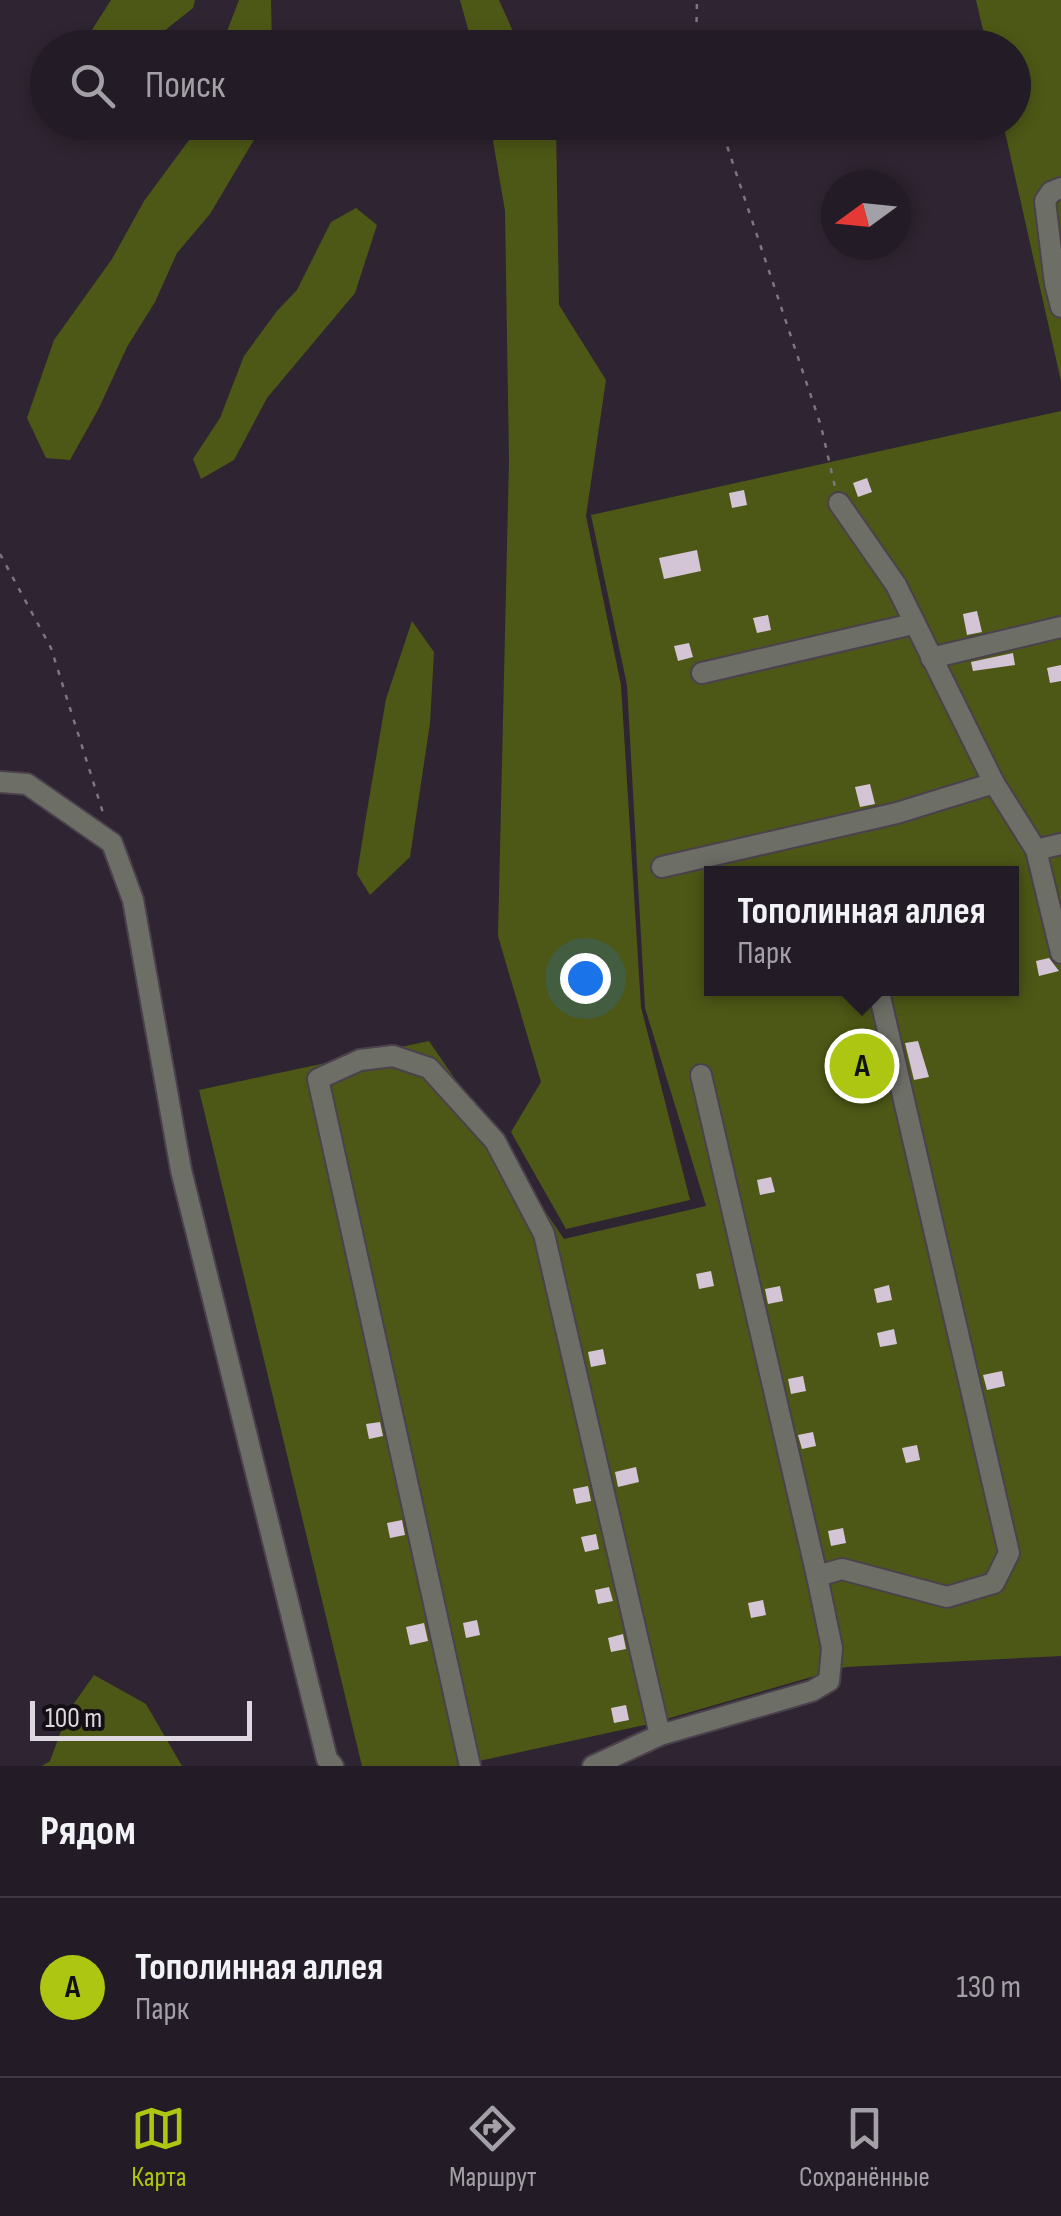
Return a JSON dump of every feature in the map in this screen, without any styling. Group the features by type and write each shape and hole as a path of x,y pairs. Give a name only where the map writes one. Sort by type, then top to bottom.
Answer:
{"lane":[{"path":"1061,188 1051,192 1045,201 1061,307"},
{"path":"839,503 896,585 994,783 1036,850 1061,953"},
{"path":"702,673 913,624"},
{"path":"931,658 1061,627"},
{"path":"0,782 27,784 112,843 134,900 181,1170 296,1644 327,1759 333,1766"},
{"path":"662,867 896,813 994,783"},
{"path":"1036,850 1061,844"},
{"path":"818,1576 842,1569 947,1596 994,1584 1009,1552 880,996"},
{"path":"470,1766 318,1079 360,1060 393,1056 429,1068 495,1142 544,1234 660,1735"},
{"path":"593,1766 660,1735 812,1691 829,1681 832,1648 818,1576 702,1076"}],"path":[{"path":"696,30 697,0"},
{"path":"725,140 821,426 839,503"},
{"path":"0,554 51,648 112,843"}],"green space":[{"path":"111,0 195,0 193,8 165,30 92,30"},
{"path":"239,0 271,0 272,30 228,30"},
{"path":"460,0 499,0 512,30 468,30"},
{"path":"976,0 1061,0 1061,381 1007,140 1031,140 1031,30 983,30"},
{"path":"189,140 254,140 210,214 177,253 70,460 46,458 27,418 54,340 112,259 144,201"},
{"path":"493,140 556,140 559,305 606,380 586,516 621,685 641,1007 690,1200 566,1229 511,1132 541,1082 498,936 509,460 505,211"},
{"path":"356,208 377,225 355,293 267,398 234,460 201,479 193,459 220,418 244,356 297,290 331,222"},
{"path":"1061,411 1061,1656 846,1667 649,1724 456,1766 362,1766 199,1090 429,1041 564,1239 706,1206 645,1008 627,685 591,515"},
{"path":"412,621 434,652 430,723 410,857 370,895 357,874 386,699"},
{"path":"94,1675 146,1704 182,1766 42,1766 50,1761 68,1712"}],"building":[{"path":"867,478 872,492 858,497 853,483"},
{"path":"744,490 747,505 732,508 729,493"},
{"path":"697,550 701,571 664,579 659,558"},
{"path":"977,611 982,632 967,635 963,614"},
{"path":"768,615 771,630 757,633 753,618"},
{"path":"689,643 693,657 678,661 674,646"},
{"path":"1013,653 1015,665 973,671 971,662"},
{"path":"1061,665 1061,681 1050,683 1047,668"},
{"path":"870,784 875,804 860,807 855,787"},
{"path":"1049,958 1059,971 1039,976 1036,961"},
{"path":"918,1041 929,1077 914,1080 905,1043"},
{"path":"771,1177 775,1192 760,1195 757,1180"},
{"path":"711,1271 714,1286 699,1289 696,1274"},
{"path":"889,1285 892,1300 877,1303 874,1289"},
{"path":"780,1286 783,1301 768,1304 765,1289"},
{"path":"894,1329 897,1344 880,1347 877,1333"},
{"path":"603,1349 606,1364 591,1367 588,1352"},
{"path":"1002,1371 1005,1386 987,1390 983,1375"},
{"path":"803,1376 806,1391 791,1394 788,1379"},
{"path":"380,1422 383,1436 369,1439 366,1424"},
{"path":"813,1432 816,1446 802,1449 798,1435"},
{"path":"917,1445 920,1460 906,1463 902,1448"},
{"path":"636,1467 639,1482 618,1487 615,1472"},
{"path":"588,1486 591,1501 576,1504 573,1489"},
{"path":"402,1520 405,1535 390,1538 387,1523"},
{"path":"843,1528 846,1543 831,1546 828,1531"},
{"path":"596,1534 599,1549 585,1552 581,1537"},
{"path":"609,1587 613,1601 598,1604 595,1590"},
{"path":"763,1600 766,1615 751,1618 748,1603"},
{"path":"477,1620 480,1635 466,1638 463,1623"},
{"path":"424,1623 428,1641 410,1645 406,1627"},
{"path":"623,1634 626,1649 611,1652 608,1638"},
{"path":"626,1705 629,1720 614,1723 611,1708"}],"place":[{"name":"Тополинная аллея","path":"862,1066"}]}
